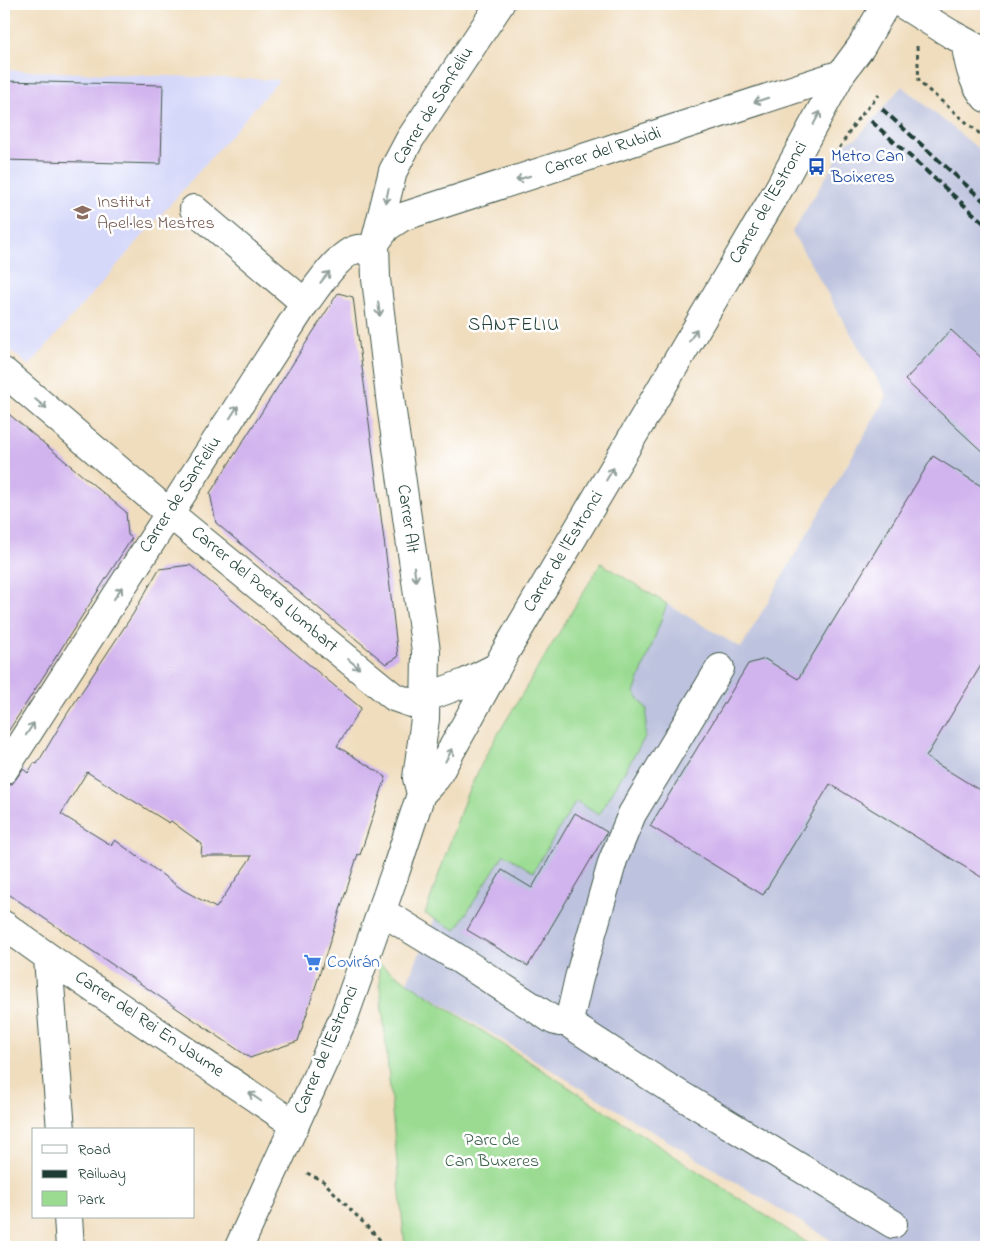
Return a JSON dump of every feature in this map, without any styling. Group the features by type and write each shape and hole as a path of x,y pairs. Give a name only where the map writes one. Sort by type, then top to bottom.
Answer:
{"street":[{"name":"Carrer de Sanfeliu","path":"4,770 304,303 327,274 348,252 363,249 369,253 375,252 388,191 398,163 410,139 500,4"},
{"name":"Carrer de l'Estronci","path":"239,1247 344,1017 421,794 436,778 497,667 777,192 841,74 861,47 886,4"},
{"path":"902,4 976,47 971,76 986,98"},
{"name":"Carrer del Rubidi","path":"375,252 387,227 402,217 841,74"},
{"path":"194,209 304,303"},
{"name":"Carrer Alt","path":"375,252 391,405 426,651 425,719 417,778 421,794"},
{"name":"Carrer del Poeta Llombart","path":"4,372 170,513 394,697 411,703 465,683 497,667"},
{"path":"381,912 448,952 553,1020 565,1021 570,1016 613,860 632,814 720,668"},
{"name":"Carrer del Rei En Jaume","path":"4,925 48,958 295,1125"},
{"path":"48,958 61,1128"},
{"path":"565,1021 664,1085 893,1224"},
{"path":"68,1218 70,1247"}],"path":[{"path":"916,40 919,82 986,139"},
{"path":"835,155 857,120 879,95"},
{"path":"307,1173 323,1181 387,1247"}],"shaded area":[{"name":"Institut Apel·les Mestres","path":"4,70 279,80 29,366 4,345"},
{"path":"902,86 986,155 986,1247 842,1247 407,982 435,918 456,930 504,854 533,872 576,801 599,815 646,709 634,693 667,604 741,648 887,396 792,232 848,141 857,138"}],"green space":[{"path":"601,563 667,604 634,693 647,709 645,737 599,815 576,801 533,872 504,854 456,930 425,914 466,796 489,749"},
{"name":"Parc de Can Buxeres","path":"378,963 814,1247 405,1247"}],"building":[{"path":"4,81 163,85 161,164 4,160"},
{"path":"338,293 353,297 398,657 386,664 216,523 210,493"},
{"path":"951,330 986,362 986,455 905,380"},
{"path":"4,410 126,512 128,535 132,538 4,738"},
{"path":"933,456 986,489 986,657 926,757 986,794 986,880 830,784 763,895 650,826 748,664 765,659 798,679"},
{"path":"190,565 361,708 337,746 386,777 360,855 358,854 298,1041 250,1058 4,891 4,786 12,784 23,769 28,773 34,763 37,764 67,714 133,614 159,569","holes":["87,772 169,823 171,821 202,844 201,856 252,856 216,908 183,890 115,840 111,845 61,814"]},
{"path":"575,813 607,832 528,966 467,930 502,870 532,888"}],"railway":[{"path":"882,109 986,203"},
{"path":"871,121 986,225"}],"place":[{"name":"Metro Can Boixeres","path":"817,167"},
{"name":"Institut Apel·les Mestres","path":"83,213"},
{"name":"Covirán","path":"313,963"}],"district":[{"name":"SANFELIU","path":"514,325"}]}
